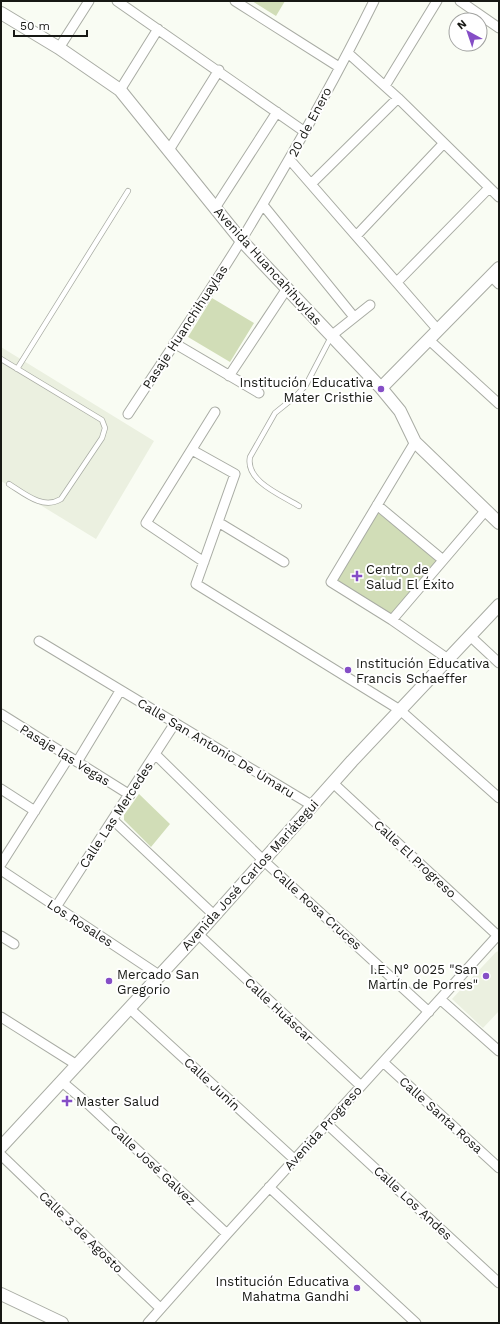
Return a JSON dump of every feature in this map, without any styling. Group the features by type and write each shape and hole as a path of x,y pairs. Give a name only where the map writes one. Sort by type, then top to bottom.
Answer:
{"street":[{"path":"59,48 89,1"},
{"path":"117,1 305,132"},
{"path":"235,1 339,67"},
{"name":"20 de Enero","path":"241,240 290,160 339,67 348,53 374,1"},
{"path":"385,86 437,1"},
{"path":"460,1 499,28"},
{"name":"Avenida Huancahihuylas","path":"1,13 59,48 120,90 170,150 241,240 286,290 382,388 400,411 415,442 499,523"},
{"path":"120,90 158,29"},
{"path":"348,53 398,98 443,144 498,195"},
{"path":"170,150 218,70"},
{"path":"312,183 398,98"},
{"path":"215,208 277,112"},
{"path":"357,235 443,144"},
{"path":"290,160 312,183 438,330"},
{"path":"397,282 489,188"},
{"path":"263,204 354,317"},
{"name":"Pasaje Huanchihuaylas","path":"128,414 241,240"},
{"path":"382,388 428,339 496,276"},
{"path":"229,376 286,290"},
{"path":"331,336 370,305"},
{"path":"428,339 499,404"},
{"path":"174,343 259,394"},
{"path":"204,562 146,524 215,412"},
{"path":"415,442 331,582 392,620 448,659"},
{"path":"192,450 235,474 196,584 400,710 499,798"},
{"path":"377,505 443,560"},
{"path":"392,620 486,510"},
{"path":"218,522 284,562"},
{"name":"Avenida José Carlos Mariátegui","path":"1,1146 198,934 400,710 499,605"},
{"path":"470,636 499,663"},
{"name":"Calle San Antonio De Umaru","path":"39,641 312,806"},
{"path":"1,864 35,811 73,760 120,691"},
{"name":"Pasaje las Vegas","path":"1,714 130,795"},
{"name":"Calle Las Mercedes","path":"56,907 156,755 175,723"},
{"name":"Calle Rosa Cruces","path":"156,755 264,861 428,1012"},
{"name":"Calle El Progreso","path":"333,783 498,934"},
{"path":"1,789 35,811"},
{"path":"113,820 214,915"},
{"name":"Los Rosales","path":"1,870 159,975"},
{"name":"Calle Huáscar","path":"198,934 360,1086"},
{"name":"Avenida Progreso","path":"148,1323 498,934"},
{"path":"1,936 14,944"},
{"path":"440,999 499,1051"},
{"name":"Calle Junín","path":"129,1008 294,1159"},
{"path":"1,1017 77,1065"},
{"name":"Calle Santa Rosa","path":"383,1062 499,1168"},
{"name":"Calle José Galvez","path":"61,1081 87,1103 227,1234"},
{"name":"Calle Los Andes","path":"327,1124 499,1283"},
{"name":"Calle 3 de Agosto","path":"1,1155 160,1308"},
{"path":"269,1188 416,1323"},
{"path":"1,1294 62,1323"}],"lane":[{"path":"17,369 128,191"},
{"path":"299,506 265,485 254,474 249,464 250,456 275,413 296,396 306,385 331,336"},
{"path":"1,360 102,420 105,432 61,499 41,503 9,484"}],"shaded area":[{"path":"1,347 154,441 96,539 1,481"},
{"name":"I.E. N° 0025 \"San Martín de Porres\"","path":"499,951 499,1011 483,1028 452,999 496,952"}],"green space":[{"path":"252,1 285,1 276,16"},
{"path":"212,298 254,323 230,362 188,337"},
{"path":"377,512 439,561 392,615 337,581"},
{"path":"139,794 170,824 151,847 124,820 124,815"}],"place":[{"name":"Institución Educativa Mater Cristhie","path":"381,389"},
{"name":"Centro de Salud El Éxito","path":"357,576"},
{"name":"Institución Educativa Francis Schaeffer","path":"348,670"},
{"name":"I.E. N° 0025 \"San Martín de Porres\"","path":"486,976"},
{"name":"Mercado San Gregorio","path":"109,981"},
{"name":"Master Salud","path":"67,1101"},
{"name":"Institución Educativa Mahatma Gandhi","path":"357,1288"}]}
